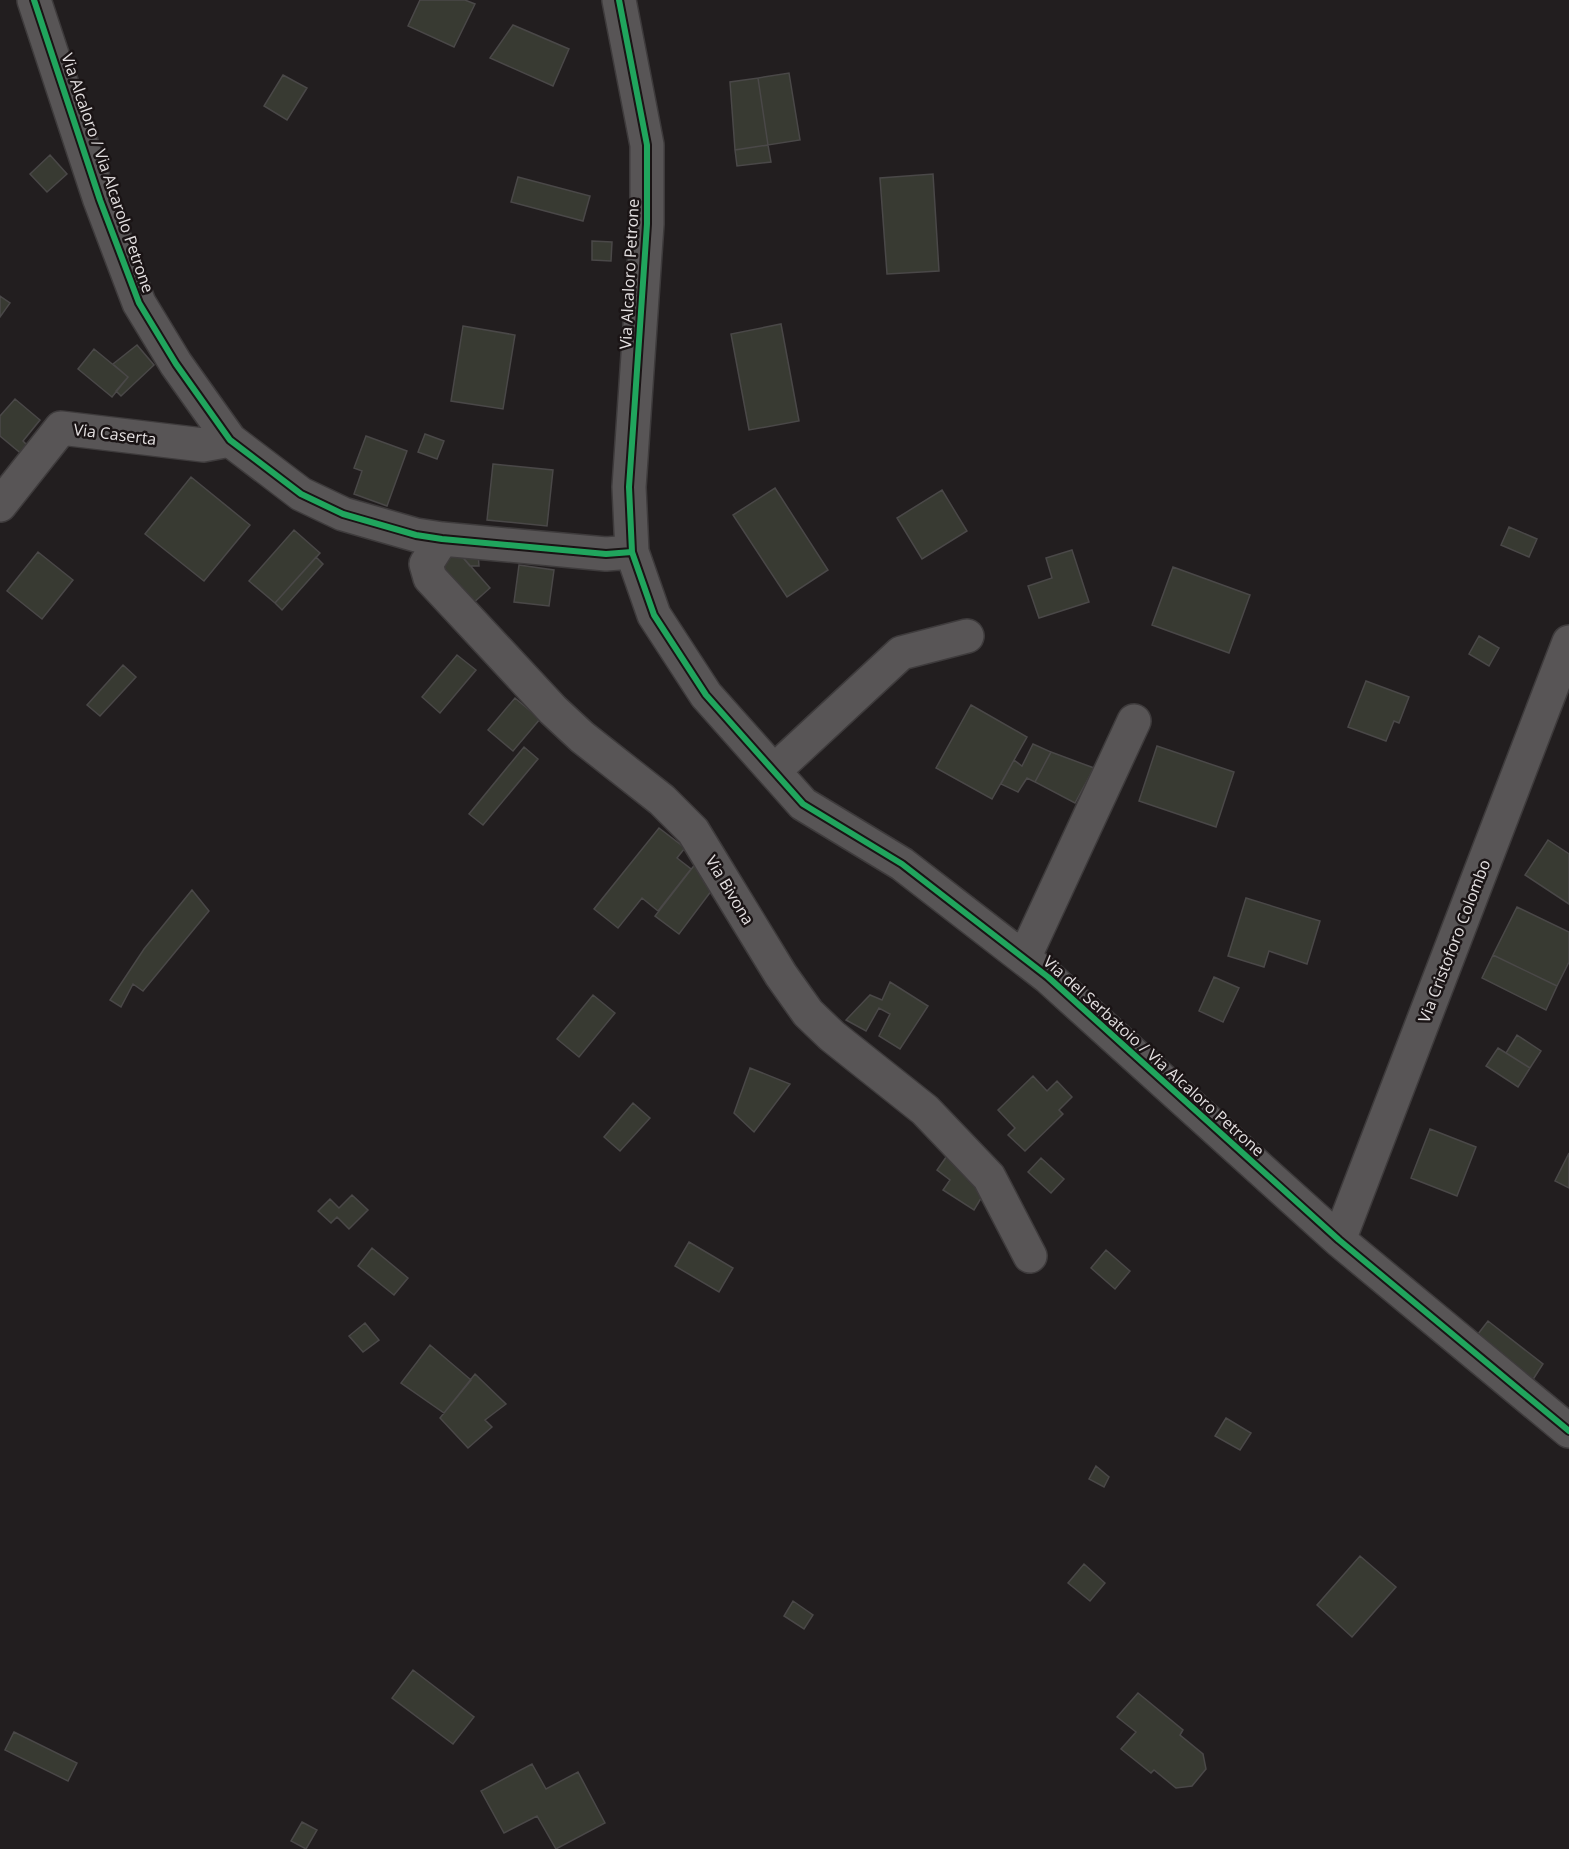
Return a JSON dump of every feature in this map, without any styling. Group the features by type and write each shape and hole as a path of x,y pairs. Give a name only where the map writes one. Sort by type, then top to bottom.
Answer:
{"street":[{"name":"Via Alcaloro / Via Alcarolo Petrone","path":"34,0 100,200 139,303 176,364 230,440 301,494 343,514 416,535 606,554 632,552"},
{"name":"Via Alcaloro Petrone","path":"620,0 646,145 647,224 629,487 632,552"},
{"name":"Via Caserta","path":"0,505 61,428 203,445 230,440"},
{"name":"Via Bivona","path":"442,539 426,564 429,578 553,710 582,737 662,800 693,831 781,975 808,1013 832,1036 925,1110 989,1177 1030,1256"},
{"name":"Via del Serbatoio / Via Alcaloro Petrone","path":"632,552 654,615 706,695 803,804 902,864 1048,976 1339,1240 1569,1431"},
{"path":"774,771 901,653 967,636"},
{"name":"Via Cristoforo Colombo","path":"1339,1240 1569,642"},
{"path":"1024,958 1134,721"}],"building":[{"path":"420,0 465,0 475,4 454,47 408,26"},
{"path":"513,25 569,49 553,86 490,58"},
{"path":"789,73 800,140 768,145 758,78"},
{"path":"283,75 307,88 287,120 264,106"},
{"path":"758,78 768,145 735,150 730,82"},
{"path":"768,145 771,162 737,166 735,150"},
{"path":"50,155 67,174 47,192 30,174"},
{"path":"933,174 939,271 887,274 880,178"},
{"path":"518,177 590,196 583,221 511,202"},
{"path":"592,241 612,242 611,261 592,260"},
{"path":"0,296 10,303 0,317"},
{"path":"781,324 799,421 749,430 731,334"},
{"path":"463,326 515,335 503,409 451,401"},
{"path":"137,345 154,365 121,396 116,391 128,377 113,364"},
{"path":"94,349 128,377 112,397 78,369"},
{"path":"15,399 40,420 23,441 30,448 24,456 0,436 0,416"},
{"path":"425,434 444,441 437,459 418,452"},
{"path":"366,436 407,451 387,506 354,494 362,471 354,468"},
{"path":"493,464 553,470 547,526 487,520"},
{"path":"191,477 250,525 204,581 145,534"},
{"path":"775,488 828,570 787,597 733,515"},
{"path":"942,490 967,531 922,559 897,518"},
{"path":"1509,527 1537,539 1529,557 1501,545"},
{"path":"294,530 320,553 275,603 249,581"},
{"path":"1072,550 1089,602 1039,618 1028,586 1052,578 1046,558"},
{"path":"478,551 479,566 470,566 459,553"},
{"path":"38,552 73,580 42,619 7,591"},
{"path":"459,553 490,588 472,604 440,569 452,555"},
{"path":"316,557 323,564 282,610 275,603"},
{"path":"519,565 554,570 549,606 514,602"},
{"path":"1173,567 1250,595 1229,653 1152,625"},
{"path":"1479,636 1499,648 1489,666 1469,654"},
{"path":"457,655 476,670 440,713 422,697"},
{"path":"123,665 136,677 100,716 87,705"},
{"path":"1366,681 1409,697 1399,723 1394,721 1386,741 1348,727"},
{"path":"515,698 540,719 513,751 488,730"},
{"path":"971,705 1027,737 992,799 936,768"},
{"path":"1033,744 1051,752 1035,782 1027,778 1018,792 1001,784 1014,760 1022,766"},
{"path":"1157,746 1234,772 1216,827 1139,801"},
{"path":"524,747 538,759 483,825 469,814"},
{"path":"1051,752 1094,768 1075,803 1035,782"},
{"path":"659,828 685,848 677,858 691,869 658,911 642,898 618,928 594,909"},
{"path":"1548,840 1569,854 1569,904 1525,875"},
{"path":"696,863 712,890 679,934 655,916"},
{"path":"192,890 209,911 143,991 133,984 121,1007 110,1000 144,949"},
{"path":"1246,898 1320,921 1307,964 1269,951 1264,967 1228,956"},
{"path":"1517,907 1569,932 1569,962 1557,986 1493,955"},
{"path":"1493,955 1557,986 1546,1010 1482,978"},
{"path":"1214,977 1239,988 1223,1022 1199,1011"},
{"path":"890,982 928,1006 900,1049 879,1036 890,1014 879,1008 866,1031 846,1020 870,995 882,1000"},
{"path":"593,995 615,1013 579,1057 557,1039"},
{"path":"1517,1035 1541,1051 1530,1068 1506,1053"},
{"path":"1498,1048 1530,1068 1518,1087 1486,1066"},
{"path":"750,1068 790,1084 754,1132 734,1113"},
{"path":"1033,1076 1047,1091 1057,1081 1072,1097 1059,1110 1063,1114 1025,1151 1008,1135 1015,1128 998,1110"},
{"path":"633,1103 650,1118 620,1151 604,1137"},
{"path":"1430,1129 1476,1147 1457,1196 1411,1178"},
{"path":"949,1153 986,1190 974,1210 943,1190 950,1180 937,1170"},
{"path":"1569,1153 1569,1188 1555,1181"},
{"path":"1041,1158 1064,1179 1051,1193 1028,1172"},
{"path":"352,1195 368,1210 349,1229 337,1217 331,1223 318,1211 330,1199 339,1208"},
{"path":"689,1242 733,1268 719,1292 675,1266"},
{"path":"372,1248 408,1278 394,1295 358,1266"},
{"path":"1106,1250 1130,1271 1115,1289 1091,1268"},
{"path":"1488,1321 1543,1364 1532,1381 1478,1334"},
{"path":"365,1323 379,1340 363,1352 349,1336"},
{"path":"430,1345 471,1380 444,1413 401,1383"},
{"path":"475,1374 506,1404 485,1420 492,1427 468,1448 440,1418"},
{"path":"1226,1418 1251,1433 1240,1450 1215,1436"},
{"path":"1096,1466 1109,1477 1104,1487 1089,1479"},
{"path":"1360,1556 1396,1587 1352,1637 1317,1605"},
{"path":"1084,1564 1105,1583 1090,1601 1068,1583"},
{"path":"793,1601 813,1615 804,1629 784,1616"},
{"path":"413,1670 474,1717 453,1744 392,1698"},
{"path":"1138,1693 1183,1730 1180,1735 1203,1754 1206,1769 1192,1786 1176,1788 1154,1770 1151,1773 1121,1749 1136,1732 1117,1717"},
{"path":"14,1732 77,1763 68,1781 5,1750"},
{"path":"532,1764 546,1789 578,1772 605,1823 556,1849 537,1816 504,1833 481,1791"},
{"path":"302,1822 317,1830 306,1849 291,1841"}],"cycle path":[{"path":"34,0 100,200 139,303 176,364 230,440 301,494 343,514 416,535 606,554 632,552"},
{"path":"619,0 647,145 647,224 629,487 632,552 654,615 706,695 803,804 902,864 1048,977 1339,1240 1569,1431"}]}
